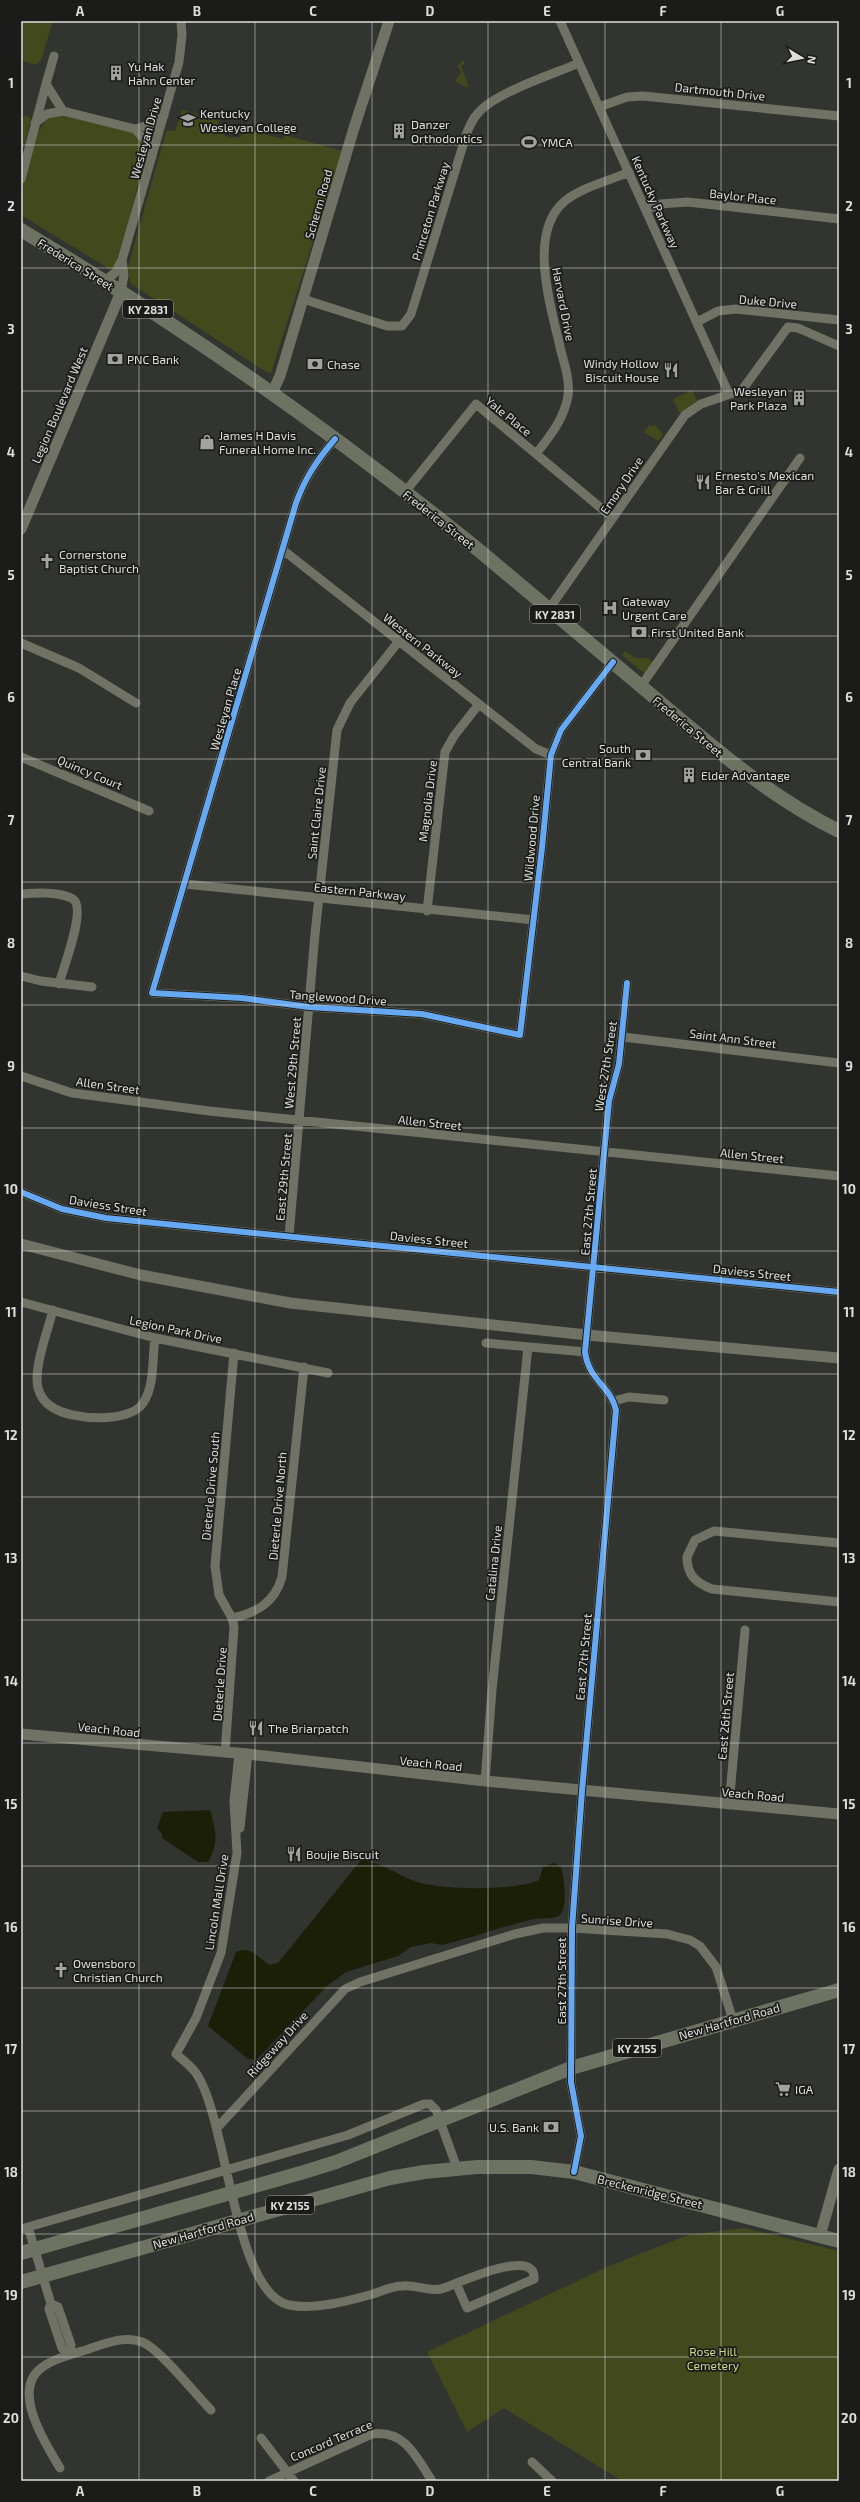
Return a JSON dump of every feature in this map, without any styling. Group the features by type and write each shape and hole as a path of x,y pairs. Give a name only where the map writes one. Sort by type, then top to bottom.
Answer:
{"main road":[{"name":"Frederica Street","path":"21,230 121,292 272,393 335,439 405,492 550,609 757,783 794,807 839,831"},
{"name":"New Hartford Road","path":"27,2251 231,2194 336,2162 571,2068 839,1990"},
{"name":"Breckenridge Street","path":"457,2168 513,2166 574,2172 839,2241"},
{"name":"New Hartford Road","path":"21,2282 390,2178 457,2168"}],"street":[{"name":"Wesleyan Drive","path":"104,281 115,273 122,260 179,62 182,35 181,21"},
{"name":"Scherm Road","path":"272,393 280,376 389,21"},
{"name":"Kentucky Parkway","path":"560,21 729,394"},
{"path":"21,179 54,56"},
{"name":"Princeton Parkway","path":"303,299 387,326 402,326 411,314 464,142 473,120 480,111 501,97 579,63"},
{"path":"46,84 63,111"},
{"name":"Dartmouth Drive","path":"599,107 628,97 649,96 839,116"},
{"path":"35,123 47,114 63,111 135,129 149,125 164,116"},
{"path":"135,129 145,140 152,157"},
{"name":"Harvard Drive","path":"536,454 560,421 568,395 567,375 545,272 545,246 551,221 557,210 574,194 629,172"},
{"name":"Baylor Place","path":"646,210 660,204 688,202 839,219"},
{"name":"Wesleyan Drive","path":"121,292 124,275 122,260"},
{"name":"Legion Boulevard West","path":"21,529 121,292"},
{"name":"Duke Drive","path":"697,322 718,311 736,309 839,320"},
{"name":"Emory Drive","path":"550,609 685,415 701,404 742,390 784,329 788,327 798,328 839,346"},
{"name":"Yale Place","path":"405,492 476,404 613,518"},
{"name":"Wesleyan Place","path":"152,993 304,481 314,464 335,439"},
{"path":"641,686 800,458"},
{"name":"Western Parkway","path":"283,550 536,749 550,755"},
{"name":"Saint Claire Drive","path":"309,1007 334,752 340,721 350,703 399,641"},
{"path":"21,643 79,668 136,703"},
{"name":"Wildwood Drive","path":"520,1035 534,920 550,755 561,730 613,662"},
{"name":"Magnolia Drive","path":"426,911 445,752 454,736 479,704"},
{"name":"Quincy Court","path":"21,757 149,811"},
{"name":"Eastern Parkway","path":"185,884 426,911 534,920"},
{"path":"21,894 68,897 78,905 79,911 75,928 59,984"},
{"path":"21,976 59,984 92,987"},
{"name":"West 27th Street","path":"604,1152 609,1101 619,1064 623,1037 627,983"},
{"name":"Tanglewood Drive","path":"152,993 242,998 309,1007 422,1014 520,1035"},
{"name":"West 29th Street","path":"300,1121 309,1007"},
{"name":"Saint Ann Street","path":"623,1037 839,1063"},
{"name":"Allen Street","path":"21,1076 72,1093 300,1121 839,1176"},
{"name":"East 29th Street","path":"289,1236 300,1121"},
{"name":"East 27th Street","path":"574,2172 581,2136 571,2068 572,1928 582,1791 615,1432 614,1401 590,1372 586,1352 604,1152"},
{"name":"Daviess Street","path":"21,1192 76,1213 839,1292"},
{"path":"21,1244 141,1276 234,1294 388,1314 587,1335 839,1358"},
{"name":"Legion Park Drive","path":"21,1302 101,1325 156,1338 328,1373"},
{"path":"53,1310 37,1378 38,1387 45,1401 51,1407 64,1412 120,1418 136,1411 142,1405 150,1388 156,1338"},
{"path":"486,1343 586,1352"},
{"name":"Catalina Drive","path":"485,1781 492,1690 528,1347"},
{"name":"Dieterle Drive South","path":"232,1618 219,1595 215,1566 234,1353"},
{"name":"Dieterle Drive North","path":"232,1618 250,1614 263,1607 275,1594 282,1577 304,1367"},
{"path":"614,1401 629,1397 664,1400"},
{"path":"839,1543 714,1531 695,1540 687,1558 692,1578 712,1588 839,1602"},
{"name":"Dieterle Drive","path":"225,1752 234,1641 232,1618"},
{"name":"East 26th Street","path":"729,1805 745,1630"},
{"name":"Veach Road","path":"21,1734 225,1752 582,1791 839,1814"},
{"name":"Lincoln Mall Drive","path":"217,2128 211,2107 196,2072 176,2054 196,2018 221,1953 237,1853 244,1754"},
{"name":"Sunrise Drive","path":"360,1982 515,1934 543,1928 572,1928 668,1934 690,1940 700,1946 716,1967 733,2020"},
{"name":"Ridgeway Drive","path":"217,2128 334,1999 345,1989 360,1982"},
{"path":"69,2355 62,2348 42,2276 27,2251 24,2228 348,2136 424,2104 433,2106 457,2168"},
{"path":"217,2128 231,2194 257,2277 266,2290 279,2301 289,2305 326,2304 402,2286 440,2289 456,2283 509,2264 522,2265 532,2269 535,2273 534,2279 466,2308 456,2283"},
{"path":"820,2236 839,2169"},
{"path":"60,2468 31,2411 28,2387 37,2371 44,2366 69,2355 125,2340 143,2342 159,2355 210,2410"},
{"name":"Concord Terrace","path":"269,2481 372,2434 382,2432 398,2436 405,2442 432,2481"},
{"path":"261,2438 294,2481"},
{"path":"532,2462 552,2481"}],"green space":[{"path":"21,21 53,21 41,60 35,65 21,60"},
{"path":"463,60 465,63 461,66 468,84 467,88 455,81 461,72 457,67"},
{"path":"182,110 219,121 216,131 230,138 241,137 243,128 283,139 285,135 342,151 271,373 265,371 130,283 128,267 166,132 168,130 175,131"},
{"path":"59,114 132,132 142,142 146,152 119,260 111,270 21,215 21,192 38,132 47,119"},
{"path":"26,115 31,119 21,157 21,121"},
{"path":"692,390 697,401 682,413 679,412 673,399"},
{"path":"654,424 663,434 658,441 644,432 649,425 652,427"},
{"path":"625,651 635,658 648,658 654,663 645,674 622,655"},
{"name":"Rose Hill Cemetery","path":"744,2228 839,2251 839,2481 622,2481 504,2408 467,2432 427,2352 607,2267 688,2235"}],"shaded area":[{"path":"210,1810 215,1830 215,1843 208,1862 198,1862 162,1838 162,1834 157,1828 163,1812"},
{"path":"361,1860 376,1863 417,1882 428,1885 461,1888 497,1888 528,1884 539,1880 543,1867 554,1863 561,1867 562,1871 565,1891 564,1905 558,1917 533,1919 442,1945 431,1943 411,1947 398,1956 346,1972 327,1986 256,2060 248,2059 208,2026 236,1952 241,1950 250,1951 269,1965 278,1963"}],"cycle path":[{"path":"335,439 312,470 303,485 296,503 152,993 242,998 309,1007 422,1014 520,1035 542,848 551,755 561,730 613,662"},
{"path":"574,2172 581,2136 571,2082 572,1928 582,1791 616,1410 609,1394 591,1370 587,1362 585,1352 609,1101 619,1064 627,983"},
{"path":"21,1192 62,1209 106,1218 839,1292"}],"place":[{"name":"Yu Hak Hahn Center","path":"116,73"},
{"name":"Kentucky Wesleyan College","path":"188,120"},
{"name":"Danzer Orthodontics","path":"399,131"},
{"name":"YMCA","path":"529,142"},
{"name":"PNC Bank","path":"115,359"},
{"name":"Chase","path":"315,364"},
{"name":"Windy Hollow Biscuit House","path":"671,370"},
{"name":"Wesleyan Park Plaza","path":"799,398"},
{"name":"James H Davis Funeral Home Inc.","path":"207,442"},
{"name":"Ernesto's Mexican Bar & Grill","path":"703,482"},
{"name":"Cornerstone Baptist Church","path":"47,561"},
{"name":"Gateway Urgent Care","path":"610,608"},
{"name":"First United Bank","path":"639,632"},
{"name":"South Central Bank","path":"643,755"},
{"name":"Elder Advantage","path":"689,775"},
{"name":"The Briarpatch","path":"256,1728"},
{"name":"Boujie Biscuit","path":"294,1854"},
{"name":"Owensboro Christian Church","path":"61,1970"},
{"name":"IGA","path":"783,2089"},
{"name":"U.S. Bank","path":"551,2127"}]}
